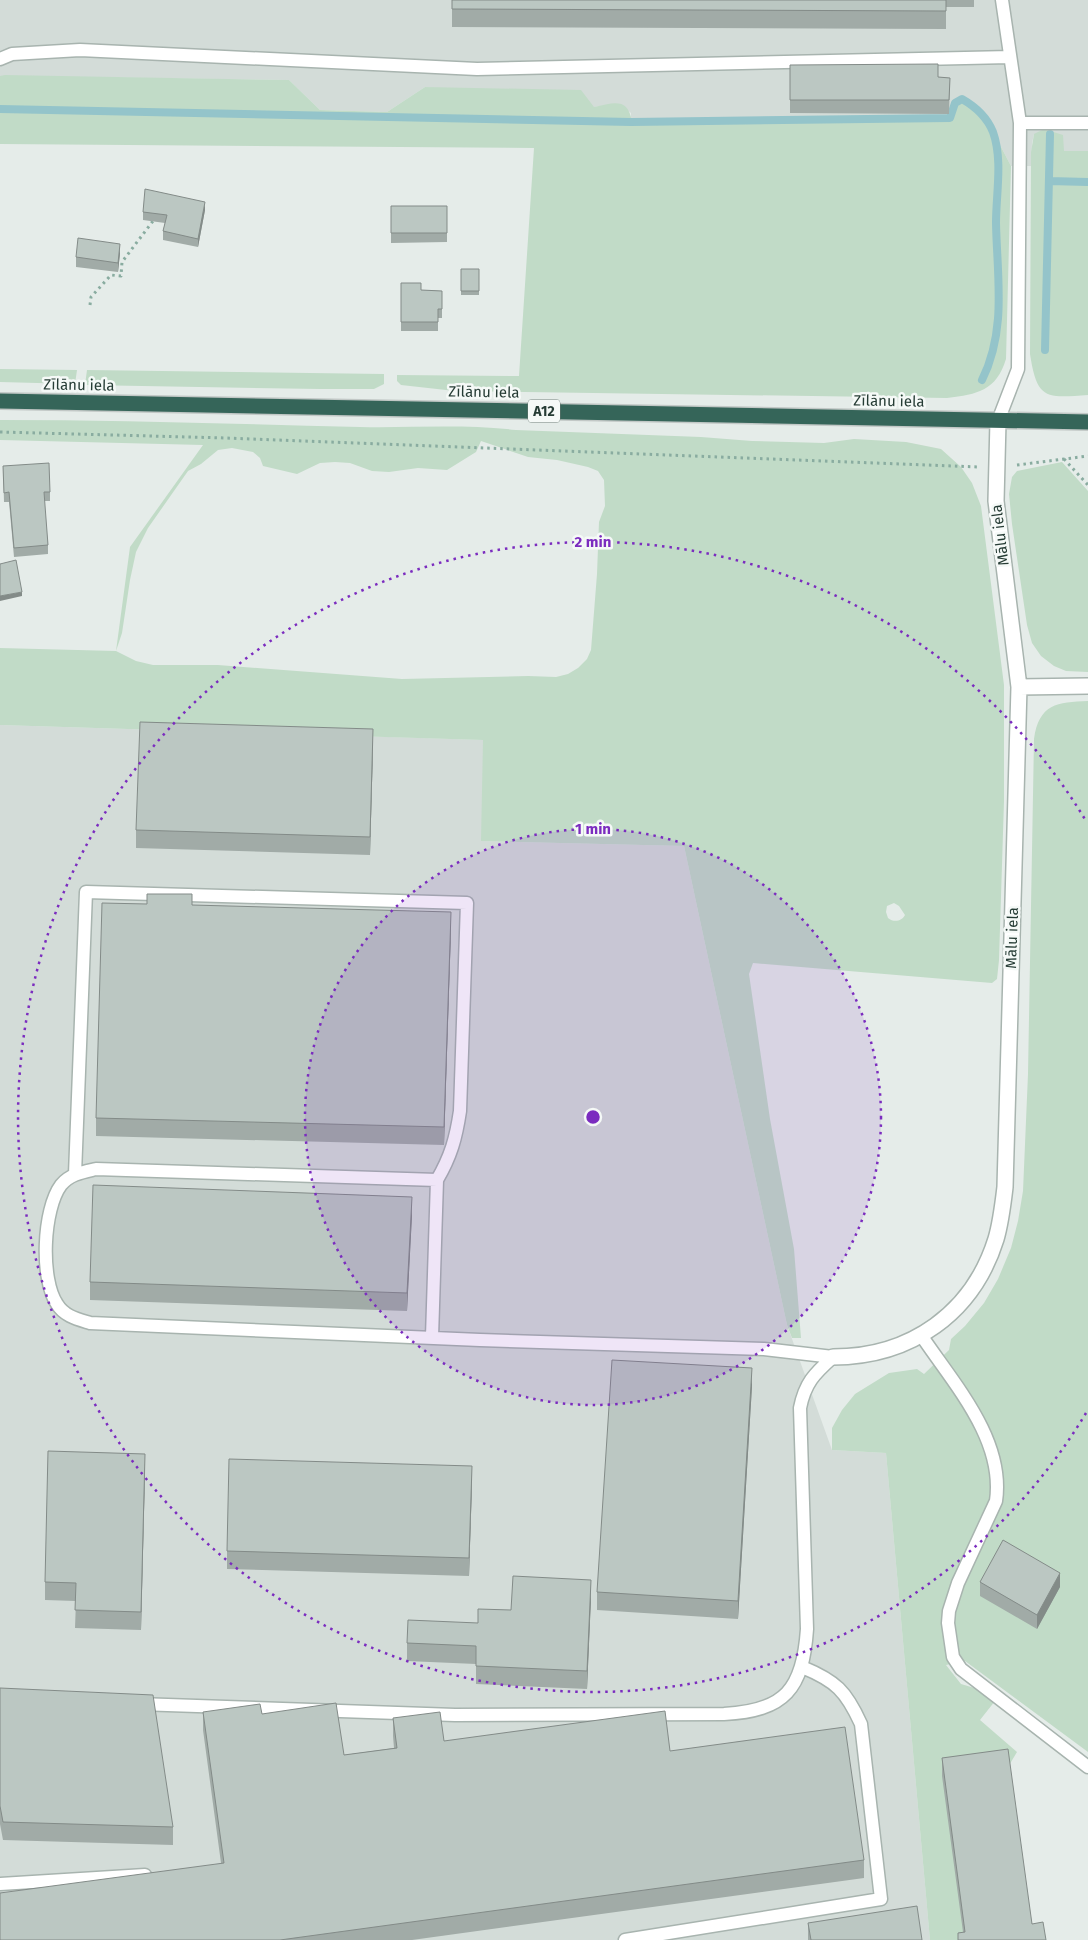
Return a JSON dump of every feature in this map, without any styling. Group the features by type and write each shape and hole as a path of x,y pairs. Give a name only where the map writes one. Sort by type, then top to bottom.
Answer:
{"highway":[{"name":"Zīlānu iela","path":"0,401 390,407 1088,422"}],"street":[{"name":"Mālu iela","path":"833,1357 878,1353 908,1342 938,1324 960,1304 976,1284 986,1265 996,1238 1002,1213 1005,1187 1019,687 996,501 998,421"},
{"path":"1019,687 1088,686"}],"lane":[{"path":"998,421 1018,369 1020,123 1002,0"},
{"path":"0,59 12,54 80,50 477,70 1010,57"},
{"path":"1020,123 1088,123"},
{"path":"75,1174 86,892 467,903 460,1111 457,1136 450,1158 437,1180 432,1337"},
{"path":"437,1180 96,1168 75,1174 62,1183 54,1198 49,1217 46,1268 49,1288 57,1306 69,1316 90,1323 764,1349 833,1357"},
{"path":"921,1335 982,1428 997,1471 998,1488 996,1501 952,1598 948,1623 953,1657 961,1669 1088,1767"},
{"path":"129,1704 455,1715 724,1714 762,1709 778,1702 797,1679 806,1650 807,1629 800,1408 803,1394 809,1381 833,1357"},
{"path":"626,1940 881,1899 861,1724 853,1706 840,1688 825,1676 802,1667"},
{"path":"0,1884 157,1874"}],"path":[{"path":"90,304 91,297 111,275 121,276 122,262 154,221"},
{"path":"0,432 226,438 997,468 1088,456"},
{"path":"1064,459 1088,485"}],"shaded area":[{"path":"0,0 1088,0 1088,151 1063,151 1034,134 1031,166 1011,166 989,124 975,106 955,103 950,118 631,122 631,113 620,104 594,107 425,87 387,112 320,110 289,80 0,76"},
{"path":"0,725 484,740 482,841 684,846 787,1325 832,1450 886,1453 930,1940 0,1940"}],"green space":[{"path":"0,76 289,80 320,110 387,112 425,87 581,90 594,107 614,103 623,105 630,114 632,122 950,118 955,103 962,99 975,106 989,124 1011,166 1006,359 997,378 984,389 968,395 947,398 455,391 401,385 397,381 397,375 519,376 534,148 0,144"},
{"path":"1044,129 1063,135 1064,151 1088,151 1088,395 1062,396 1046,393 1040,388 1036,380 1030,354 1031,152 1034,134"},
{"path":"0,369 77,370 75,384 0,382"},
{"path":"87,370 384,374 384,384 374,389 85,385"},
{"path":"0,420 135,421 360,427 477,427 752,441 824,443 854,439 906,442 941,449 961,467 972,483 981,506 1004,685 1004,801 997,979 992,983 753,963 749,974 770,1119 794,1249 801,1338 792,1338 787,1325 684,846 481,841 483,740 0,725 0,648 116,651 130,547 203,445 0,440","holes":["481,441 528,457 557,460 588,467 598,471 604,480 605,506 599,522 591,650 587,659 568,674 556,677 402,679 218,665 153,665 136,661 116,651 122,633 136,552 148,528 188,471 201,464 218,450 232,448 253,452 260,458 263,466 297,474 320,463 335,462 350,463 372,471 389,472 418,468 447,470 476,452","894,903 899,906 905,915 898,921 888,918 886,912 887,906"]},
{"path":"1062,462 1088,491 1088,672 1066,671 1054,666 1041,656 1032,643 1027,625 1012,524 1009,494 1012,477 1017,471"},
{"path":"1088,701 1088,1752 965,1661 946,1665 961,1684 981,1690 995,1701 980,1720 1017,1752 1008,1767 964,1940 930,1940 886,1453 832,1450 832,1428 842,1410 855,1394 889,1373 917,1369 924,1374 949,1350 951,1339 965,1326 984,1303 998,1279 1011,1248 1023,1191 1028,1074 1034,739 1040,718 1051,707 1067,702"}],"building":[{"path":"452,0 946,0 946,11 452,9"},
{"path":"938,64 938,77 950,78 949,100 790,100 790,65"},
{"path":"145,189 205,202 198,239 163,231 167,215 143,212"},
{"path":"391,206 447,206 447,233 391,233"},
{"path":"78,238 120,244 118,263 76,257"},
{"path":"461,269 479,269 479,291 461,291"},
{"path":"401,283 421,283 421,290 442,291 442,309 438,309 438,322 401,322"},
{"path":"49,463 50,492 44,492 48,545 14,548 9,492 4,493 3,466"},
{"path":"16,560 22,592 0,596 0,564"},
{"path":"140,722 373,729 370,837 136,830"},
{"path":"147,894 192,894 192,905 451,912 444,1127 96,1118 102,903 147,904"},
{"path":"93,1185 412,1197 407,1293 90,1282"},
{"path":"612,1360 752,1368 738,1601 597,1592"},
{"path":"48,1451 145,1454 141,1612 75,1610 76,1583 45,1582"},
{"path":"229,1459 472,1466 469,1558 227,1551"},
{"path":"1003,1540 1060,1573 1037,1615 980,1582"},
{"path":"513,1576 591,1580 587,1671 476,1666 476,1646 407,1643 408,1620 478,1623 478,1609 511,1610"},
{"path":"0,1688 153,1695 173,1827 3,1822 0,1806"},
{"path":"336,1703 344,1755 397,1748 393,1718 440,1712 444,1741 665,1711 670,1751 845,1727 864,1860 280,1940 0,1940 0,1893 224,1863 203,1712 260,1704 262,1714"},
{"path":"1008,1749 1032,1924 1043,1922 1046,1940 958,1940 958,1933 965,1932 942,1758"},
{"path":"917,1906 922,1940 811,1940 808,1923"}],"waterway":[{"path":"0,109 631,122 950,118 955,103 962,99 972,105 988,122 993,132 998,154 996,223 999,283 998,322 990,361 982,380"},
{"path":"1045,350 1050,134"},
{"path":"1049,181 1088,182"}]}
